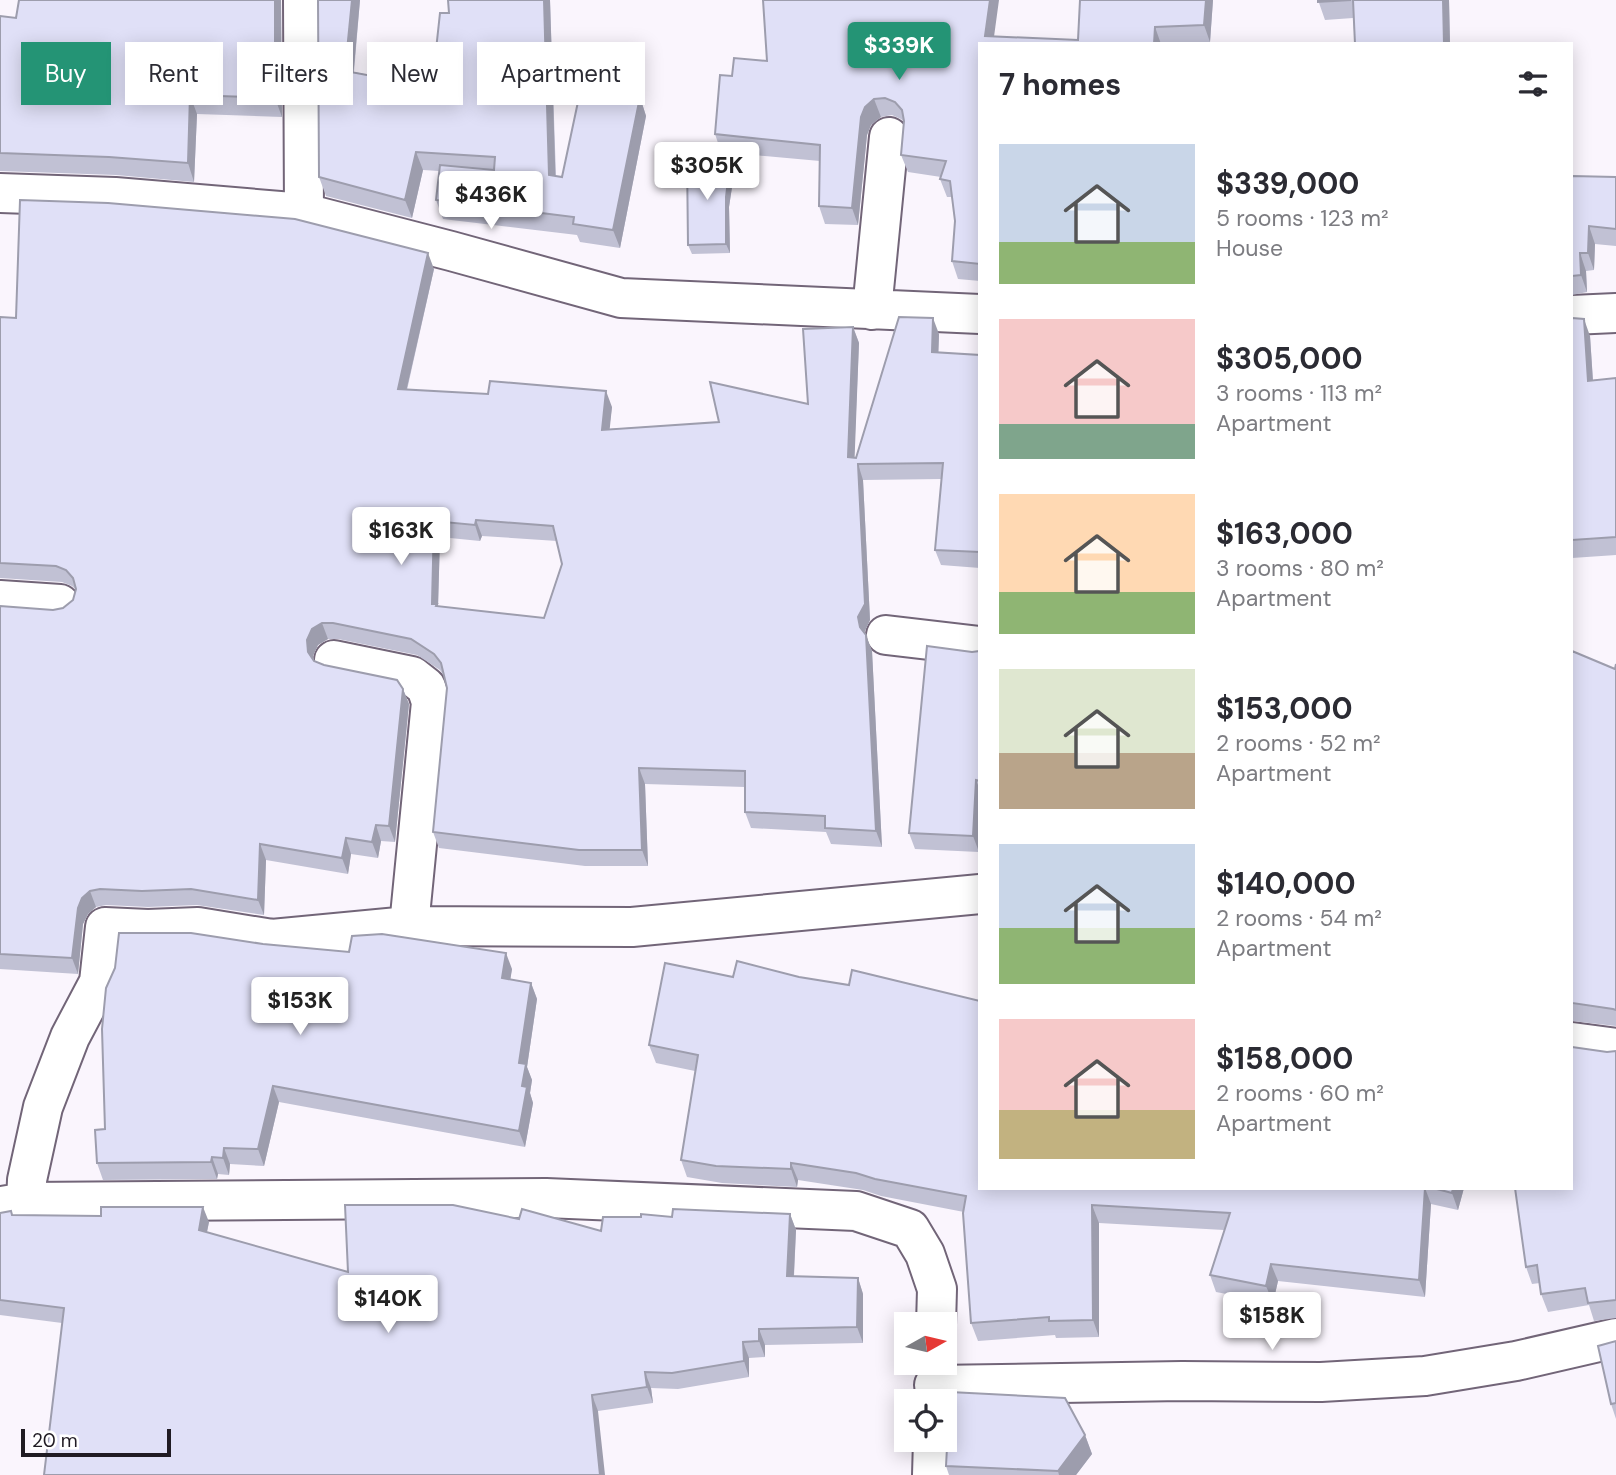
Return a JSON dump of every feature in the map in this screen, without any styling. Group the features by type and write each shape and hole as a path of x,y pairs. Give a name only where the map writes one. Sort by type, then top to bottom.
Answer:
{"street":[{"path":"303,0 304,213"},
{"path":"873,310 890,137"},
{"path":"0,193 115,197 304,213 621,298 978,314"},
{"path":"1573,315 1616,313"},
{"path":"0,600 60,604"},
{"path":"886,635 978,646"},
{"path":"334,660 412,676 426,687 431,702 409,926"},
{"path":"13,1204 27,1180 43,1107 70,1037 99,982 105,927 198,927 272,939 409,926 632,927 978,894"},
{"path":"1573,1042 1616,1048"},
{"path":"13,1204 547,1198 856,1211 910,1229 925,1254 937,1289 936,1312"},
{"path":"934,1383 1321,1382 1425,1376 1516,1361 1616,1338"},
{"path":"932,1475 933,1452"}],"building":[{"path":"19,0 275,0 275,42 237,42 237,97 223,96 223,42 125,42 125,105 190,105 188,163 0,153 0,16 16,18"},
{"path":"318,0 352,0 348,42 318,42"},
{"path":"448,0 544,0 545,42 477,42 477,105 547,105 549,175 562,177 577,105 638,105 613,230 573,224 574,217 436,200 440,165 494,170 495,157 416,152 405,200 319,177 319,105 353,105 353,72 367,75 367,105 463,105 463,42 437,42 440,13 449,13"},
{"path":"763,0 990,0 985,36 1078,40 1080,0 1206,0 1204,25 1155,27 1154,42 978,42 978,264 952,261 955,221 950,181 940,179 946,161 901,155 904,121 902,110 895,102 885,98 874,99 865,107 861,117 852,208 819,206 820,145 715,134 720,75 732,76 734,58 767,61"},
{"path":"1318,0 1351,0 1318,2"},
{"path":"1353,0 1443,0 1444,42 1355,42"},
{"path":"687,157 730,164 726,197 726,244 688,245"},
{"path":"1573,176 1616,177 1616,229 1589,226 1588,253 1580,253 1581,275 1573,276"},
{"path":"20,200 108,203 295,219 428,253 398,389 488,394 490,381 606,391 602,430 719,422 710,382 808,404 803,329 853,327 848,457 856,458 899,317 933,318 932,352 978,355 978,552 935,550 943,463 858,464 865,604 858,617 860,627 866,635 876,831 825,828 825,816 745,812 745,771 639,768 642,850 579,850 433,832 447,688 441,663 434,654 411,639 322,623 312,629 307,640 308,652 314,661 397,680 403,689 389,826 376,825 372,842 346,838 342,858 260,844 258,900 191,889 90,891 82,898 78,908 72,958 0,954 0,606 53,610 63,608 73,600 76,589 73,578 66,570 56,566 0,563 0,317 16,318","holes":["476,520 553,526 562,564 544,618 432,604 434,521 475,525"]},
{"path":"1573,318 1584,319 1588,381 1616,378 1616,537 1573,540"},
{"path":"927,646 978,651 978,780 973,836 909,833"},
{"path":"1573,651 1615,669 1616,664 1616,1010 1573,1003"},
{"path":"119,933 191,933 263,944 349,952 352,936 382,934 506,953 502,978 531,983 519,1063 526,1064 522,1086 527,1087 519,1131 273,1086 258,1149 224,1148 223,1158 212,1157 211,1162 97,1163 95,1130 105,1129 102,1029 106,988 115,968"},
{"path":"737,961 799,977 849,985 852,970 978,1001 978,1190 1425,1190 1419,1280 1271,1264 1266,1286 1210,1275 1230,1213 1092,1205 1093,1320 1049,1321 1049,1317 971,1323 963,1213 966,1196 856,1173 791,1163 791,1169 716,1166 681,1160 698,1055 649,1045 665,963 733,977"},
{"path":"1573,1047 1616,1051 1616,1300 1588,1303 1585,1288 1541,1294 1537,1265 1526,1267 1515,1190 1573,1190"},
{"path":"345,1205 453,1205 519,1219 522,1209 601,1231 603,1217 641,1217 641,1214 672,1217 673,1209 790,1214 787,1276 858,1278 857,1327 759,1329 759,1341 743,1342 744,1361 672,1373 645,1372 647,1387 592,1395 600,1475 44,1475 64,1308 0,1300 0,1213 11,1211 12,1215 101,1216 101,1207 203,1207 199,1230 348,1272"},
{"path":"1616,1341 1616,1403 1611,1404 1598,1346"},
{"path":"957,1392 1065,1398 1085,1435 1058,1471 946,1466 947,1452 957,1452"}]}
